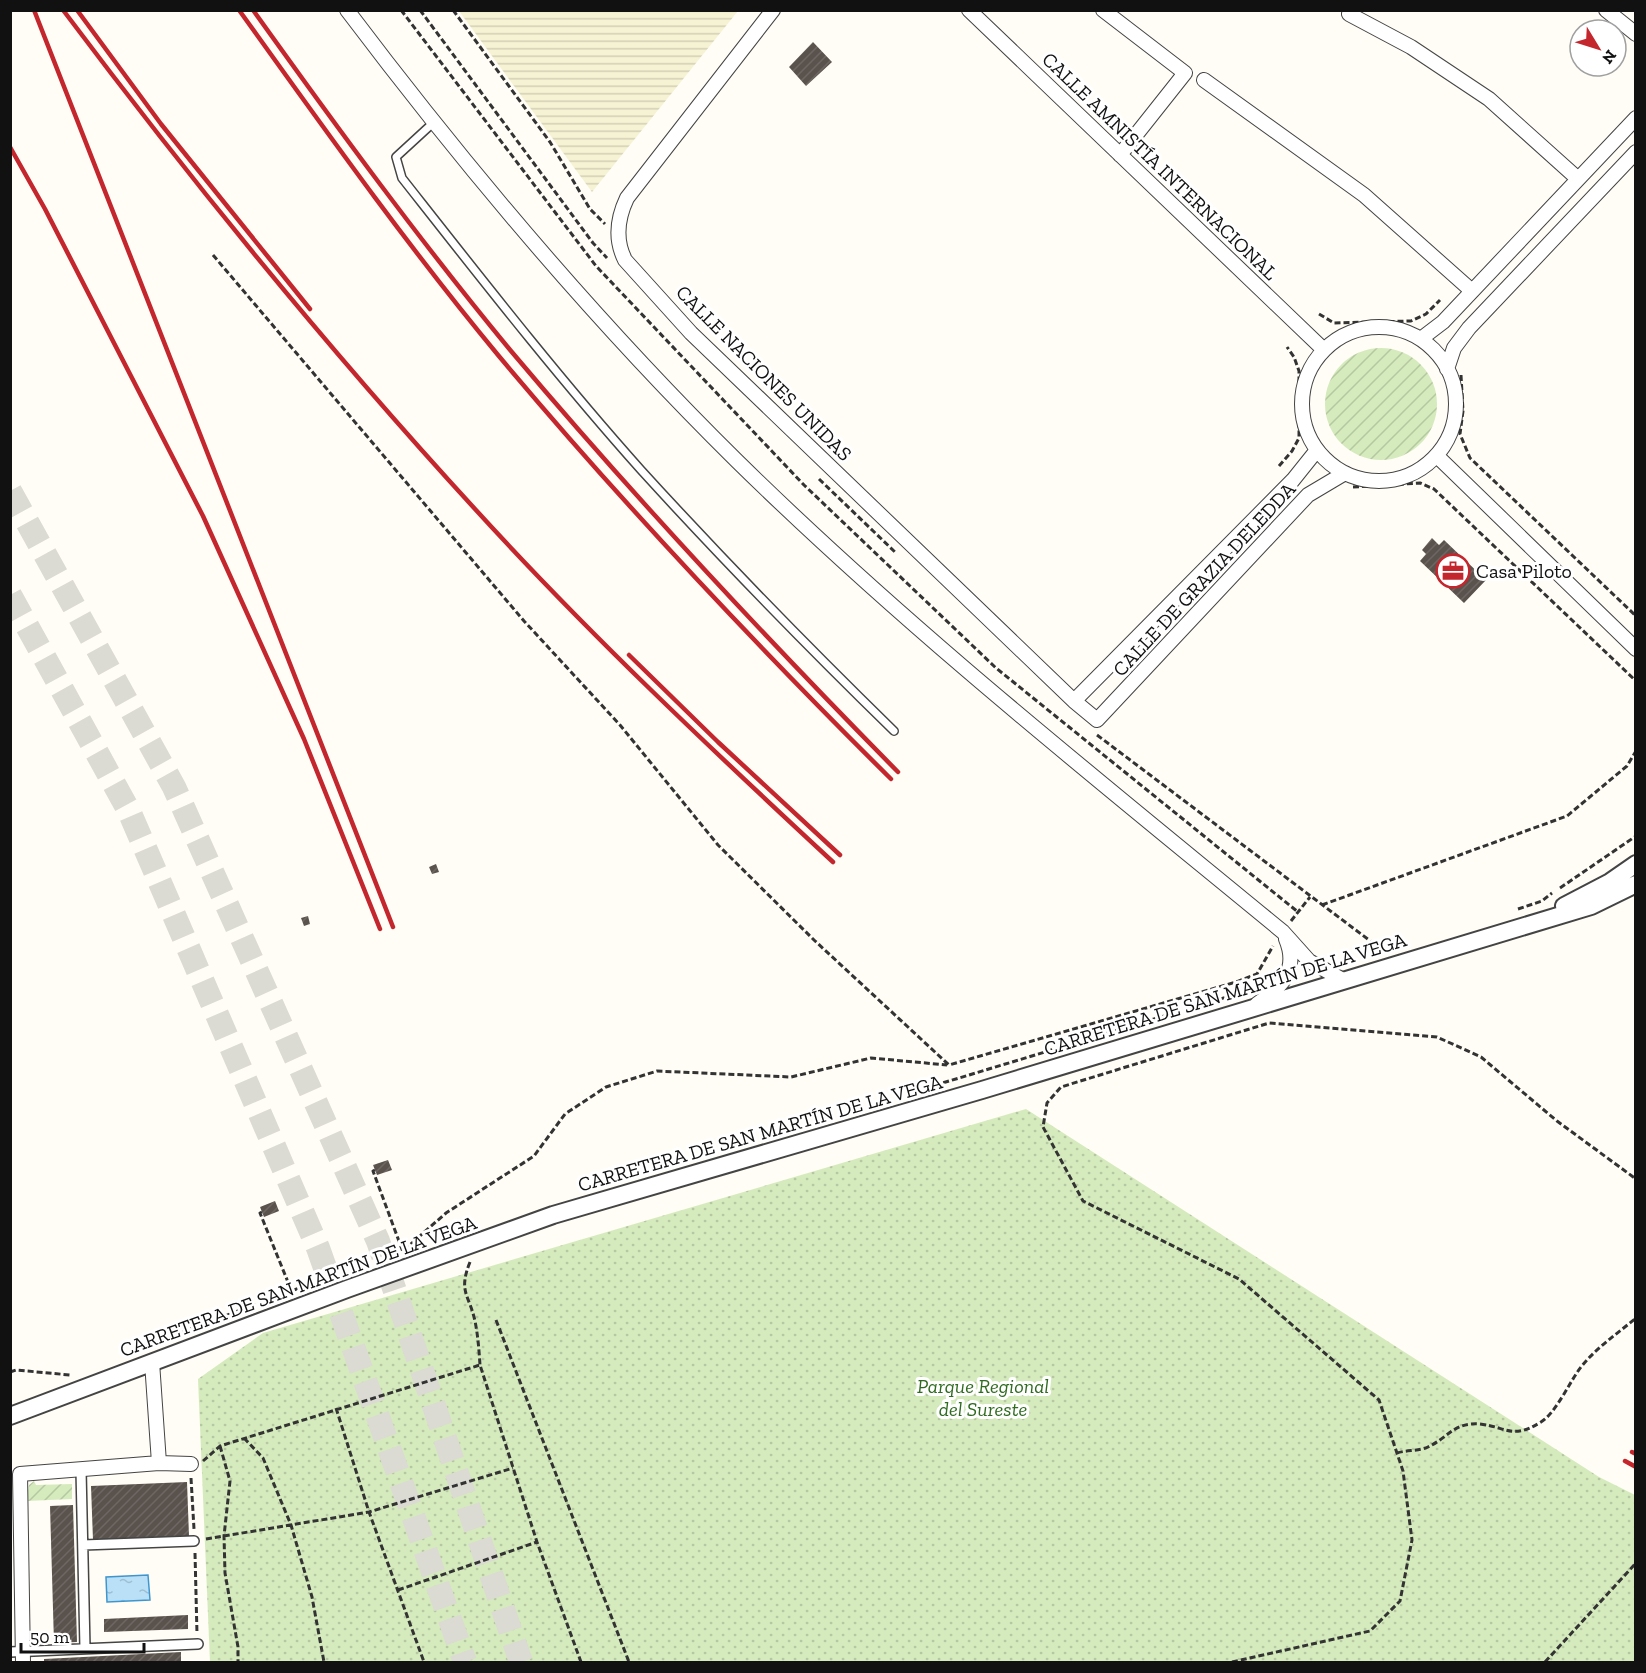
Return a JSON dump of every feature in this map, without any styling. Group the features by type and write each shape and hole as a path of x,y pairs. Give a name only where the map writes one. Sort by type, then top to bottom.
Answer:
{"street":[{"path":"347,10 433,123 610,328 761,484 927,638 1283,932 1309,961 1343,980"},
{"path":"618,237 622,209 627,198 773,10"},
{"name":"CALLE AMNISTÍA INTERNACIONAL","path":"969,10 1324,350"},
{"path":"1103,10 1185,72 1120,155"},
{"path":"1606,10 1635,34"},
{"path":"1349,14 1412,47 1489,99 1577,178"},
{"path":"1204,80 1364,195 1472,291"},
{"path":"1422,338 1443,322 1635,118"},
{"path":"1447,369 1454,348 1468,328 1635,152"},
{"name":"CALLE NACIONES UNIDAS","path":"618,237 625,260 691,333 1074,702 1097,720"},
{"path":"1371,325 1398,327 1422,338 1447,369 1454,380 1457,407 1451,433 1437,456 1417,471 1394,480 1369,481 1345,474 1329,464 1317,450 1306,431 1302,398 1311,366 1324,350 1346,333 1371,325"},
{"name":"CALLE DE GRAZIA DELEDDA","path":"1074,702 1293,480 1317,450"},
{"path":"1437,456 1635,649"},
{"name":"CALLE DE GRAZIA DELEDDA","path":"1097,720 1308,495 1345,474"},
{"name":"CARRETERA DE SAN MARTÍN DE LA VEGA","path":"1532,923 1610,882 1635,864"},
{"name":"CARRETERA DE SAN MARTÍN DE LA VEGA","path":"10,1416 298,1307 403,1258 478,1242 553,1215 1591,906 1635,884"},
{"path":"1249,1009 1274,992 1288,973 1291,957 1283,932"},
{"path":"152,1362 159,1463"},
{"path":"191,1464 159,1463 20,1474 19,1656 85,1648 198,1644"},
{"path":"81,1470 85,1648"},
{"path":"83,1545 194,1541"}],"lane":[{"path":"433,123 396,157 402,178 516,323 640,468 780,619 894,731"}],"path":[{"path":"453,10 550,142 590,209 618,237"},
{"path":"213,255 524,621 620,725 718,845 814,940 949,1065"},
{"path":"1319,314 1334,323 1411,321 1426,314 1440,300"},
{"path":"1279,466 1292,451 1299,438 1299,371 1287,347"},
{"path":"1463,368 1460,434 1470,458 1635,616"},
{"path":"1346,489 1420,483 1434,489 1635,681"},
{"path":"1322,905 1567,816 1627,766 1635,751"},
{"path":"1511,912 1542,901 1635,836"},
{"path":"1310,897 1381,949 1395,948"},
{"path":"375,1170 403,1258 446,1213 534,1156 565,1114 606,1087 657,1071 791,1077 871,1058 949,1065 1236,982 1257,974 1275,943"},
{"path":"1232,1662 1370,1631 1400,1601 1412,1540 1403,1471 1378,1400 1239,1279 1083,1201 1043,1127 1047,1103 1061,1087 1269,1023 1437,1037 1480,1057 1557,1121 1635,1179"},
{"path":"262,1212 260,1213 298,1307"},
{"path":"478,1242 463,1278 463,1293 474,1318 480,1365 537,1542 581,1662"},
{"path":"1397,1453 1412,1448 1426,1449 1458,1425 1481,1424 1510,1433 1530,1428 1544,1421 1581,1367 1602,1344 1635,1318"},
{"path":"496,1320 629,1662"},
{"path":"198,1644 191,1464 206,1461 220,1446 480,1365"},
{"path":"10,1372 16,1370 70,1375"},
{"path":"336,1408 369,1512 424,1662"},
{"path":"244,1438 263,1458 291,1525 312,1597 324,1662"},
{"path":"220,1446 230,1481 224,1536 225,1573 238,1647 238,1662"},
{"path":"194,1541 369,1512 513,1468"},
{"path":"398,1590 537,1542"},
{"path":"1545,1662 1635,1563"}],"shaded area":[{"path":"459,11 738,11 592,192"}],"green space":[{"path":"1381,348 1402,352 1421,364 1433,383 1437,404 1433,425 1421,444 1402,456 1381,460 1360,456 1341,444 1329,425 1325,404 1329,383 1341,364 1360,352"},
{"name":"Parque Regional del Sureste","path":"1026,1109 1599,1477 1635,1495 1635,1662 210,1662 198,1379 263,1333"},
{"path":"34,1481 36,1485 72,1484 72,1499 26,1501 29,1485"}],"water":[{"path":"148,1575 150,1600 107,1602 106,1577"}],"building":[{"path":"813,42 832,62 806,86 789,67"},
{"name":"Casa Piloto","path":"1432,538 1439,545 1444,540 1486,580 1464,603 1420,561 1426,554 1422,550"},
{"path":"436,864 439,872 432,874 429,867"},
{"path":"308,916 310,924 304,926 301,918"},
{"path":"388,1160 392,1170 377,1175 373,1165"},
{"path":"275,1201 279,1211 264,1217 260,1207"},
{"path":"187,1482 189,1536 93,1540 91,1486"},
{"path":"73,1505 77,1642 54,1643 50,1506"},
{"path":"188,1615 188,1629 104,1632 104,1619"},
{"path":"181,1652 181,1662 44,1662 44,1659"}],"tunnel":[{"path":"10,491 174,787 378,1241 521,1662"},
{"path":"10,595 129,811 318,1248 465,1662"}],"railway":[{"path":"34,10 393,927"},
{"path":"63,10 263,265 421,449 561,600 695,733 833,862"},
{"path":"77,10 161,124 310,309"},
{"path":"239,10 398,228 498,355 592,465 690,572 891,779"},
{"path":"253,10 379,183 511,351 700,565 898,772"},
{"path":"10,147 45,209 203,516 304,739 380,929"},
{"path":"629,655 718,742 840,855"},
{"path":"1632,1452 1636,1454"},
{"path":"1625,1461 1636,1467"}],"place":[{"name":"Casa Piloto","path":"1453,571"}]}
